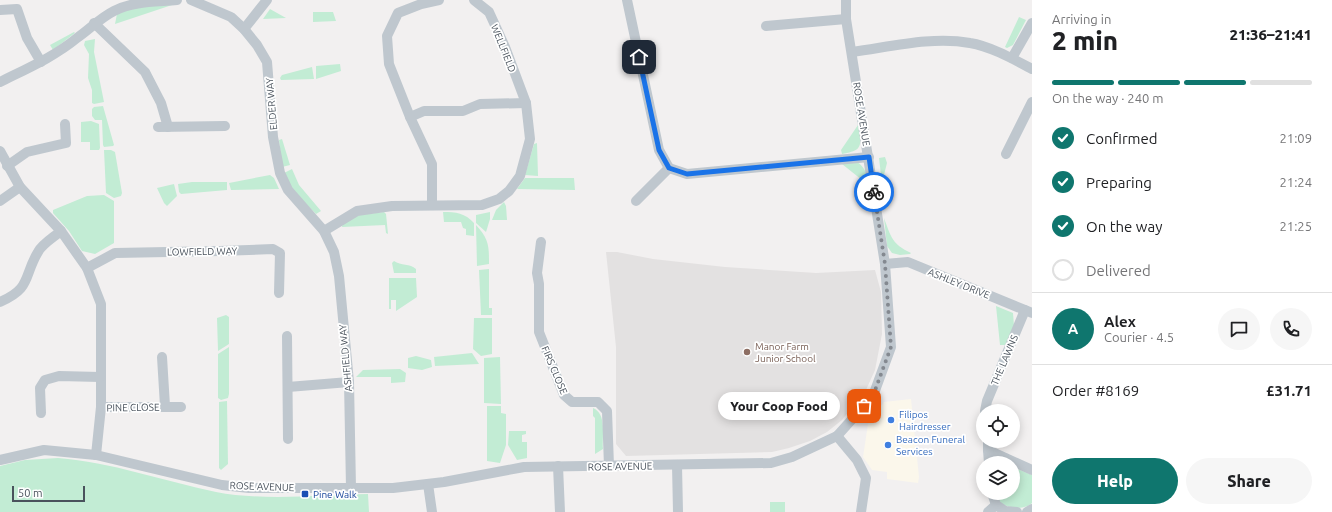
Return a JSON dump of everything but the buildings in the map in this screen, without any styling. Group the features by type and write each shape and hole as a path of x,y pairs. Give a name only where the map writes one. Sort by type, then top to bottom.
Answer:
{"street":[{"path":"0,82 41,62 77,39 94,24 114,11 137,1 177,0"},
{"name":"ELDER WAY","path":"191,0 230,17 244,29 257,45 267,62 273,137 280,173 288,190 324,231"},
{"path":"244,29 267,0"},
{"path":"432,204 432,164 410,117 389,64 387,36 398,13 420,4 439,0"},
{"name":"WELLFIELD","path":"324,231 357,210 432,204 475,206 499,199 509,191 520,176 530,139 526,103 505,47 489,12 474,0"},
{"path":"627,0 659,150 669,168 687,174 869,157"},
{"name":"ROSE AVENUE","path":"0,460 44,450 96,455 222,485 249,488 393,488 428,484 524,467 771,463 792,457 837,436 873,396 891,347 885,264 846,19 846,0"},
{"path":"0,10 16,5 28,38 41,62"},
{"path":"766,26 846,19"},
{"path":"1012,58 1032,22"},
{"path":"94,24 145,72 161,103 163,127 225,126"},
{"path":"852,52 940,41 971,43 1012,58 1032,69"},
{"path":"1006,154 1032,102"},
{"path":"410,117 424,111 463,111 480,104 526,103"},
{"path":"7,166 27,152 66,143 65,124"},
{"path":"0,151 20,187 61,231 87,268 101,304 101,407 96,455"},
{"path":"636,200 669,168"},
{"path":"0,201 20,187"},
{"path":"0,302 14,296 24,286 38,251 61,231"},
{"name":"ASHFIELD WAY","path":"324,231 334,252 339,276 349,382 351,488"},
{"name":"FIRS CLOSE","path":"541,242 537,273 539,284 539,332 564,395 572,402 598,402 607,411 609,466"},
{"name":"LOWFIELD WAY","path":"87,268 115,253 220,252 273,249 280,253 279,293"},
{"name":"ASHLEY DRIVE","path":"885,264 908,262 1028,311"},
{"name":"THE LAWNS","path":"986,404 1028,311"},
{"path":"287,336 288,439"},
{"name":"PINE CLOSE","path":"162,357 164,406"},
{"path":"41,413 40,388 45,380 58,376 100,377"},
{"path":"288,387 349,382"},
{"name":"PINE CLOSE","path":"101,407 181,407"},
{"path":"837,436 857,460 866,478 861,512"},
{"path":"992,448 1032,470"},
{"path":"677,465 678,512"},
{"path":"558,466 560,512"},
{"path":"428,484 432,512"},
{"path":"992,509 1017,512"},
{"path":"1027,512 1032,509"}],"shaded area":[{"name":"Manor Farm Junior School","path":"606,252 617,252 653,259 725,267 816,273 875,270 881,292 882,334 875,370 866,390 842,420 827,432 810,441 789,448 772,452 626,456 616,444 616,347"},
{"path":"911,399 919,477 918,483 887,479 887,472 872,470 863,457 868,424 884,402"}],"green space":[{"path":"172,5 115,24 117,14 139,6"},
{"path":"270,9 286,18 263,19"},
{"path":"313,12 333,12 336,21 313,22"},
{"path":"1019,17 1026,20 1013,45 1007,48 1005,47"},
{"path":"74,32 75,33 53,50 50,45"},
{"path":"95,39 94,52 104,102 94,104 92,103 92,90 88,78 89,54 84,45 85,41"},
{"path":"340,64 341,71 316,79 316,66"},
{"path":"312,67 314,79 281,80 280,78 282,75"},
{"path":"103,106 114,145 113,146 104,147 102,120 95,120 92,116 92,109 94,107"},
{"path":"91,121 99,124 99,150 90,150 90,142 81,142 81,122"},
{"path":"858,125 860,130 859,147 855,151 842,154 841,150"},
{"path":"282,139 290,165 282,167 279,140"},
{"path":"537,143 538,176 525,175 534,144"},
{"path":"104,150 111,150 115,152 122,193 121,196 114,198 106,193"},
{"path":"885,157 887,163 884,175 881,175 879,158"},
{"path":"855,161 863,167 865,171 869,194 867,184 842,164"},
{"path":"292,169 299,185 321,211 316,214 294,192 284,173"},
{"path":"270,175 274,178 279,189 231,190 229,183"},
{"path":"525,178 574,178 575,190 517,189"},
{"path":"192,182 227,182 227,190 181,194 179,192 178,184"},
{"path":"174,184 177,196 167,206 157,188"},
{"path":"104,195 114,201 114,243 95,254 82,251 69,231 53,213 53,210 87,196"},
{"path":"504,202 506,206 507,220 492,220 496,210"},
{"path":"384,212 386,214 388,234 386,233 385,225 342,227 343,221 350,216"},
{"path":"443,212 460,214 471,220 474,223 474,236 466,235 466,229 463,228 461,222 444,222"},
{"path":"490,212 490,219 486,232 476,223 476,215"},
{"path":"884,218 893,239 905,250 911,253 910,254 900,255 892,253 887,246"},
{"path":"476,225 484,234 486,239 489,252 489,264 477,266"},
{"path":"394,261 414,267 416,269 416,273 394,273 392,263"},
{"path":"489,269 489,308 492,308 492,315 481,315 479,270"},
{"path":"389,278 416,278 417,297 396,311 396,300 391,300 391,309 389,309"},
{"path":"996,306 1013,313 1014,326 1006,345 1000,345"},
{"path":"226,315 229,317 229,344 218,351 217,318"},
{"path":"474,318 492,318 492,354 481,356 473,349"},
{"path":"229,347 229,394 228,398 221,400 218,398 218,354"},
{"path":"472,353 479,364 435,366 434,357"},
{"path":"416,356 431,360 432,367 422,370 408,368 408,358"},
{"path":"500,357 501,404 484,403 484,358"},
{"path":"400,369 406,373 405,382 391,383 391,377 356,377 363,370"},
{"path":"227,401 228,464 221,470 219,468 219,402"},
{"path":"487,406 501,406 501,413 506,414 506,445 500,463 487,461"},
{"path":"593,408 600,415 603,426 603,449 595,454 595,418 593,416"},
{"path":"509,431 526,431 526,434 522,435 522,442 527,442 527,458 517,460 508,445"},
{"path":"58,458 98,463 196,488 234,495 291,497 368,494 369,512 0,512 0,466 25,460"},
{"path":"1020,470 1032,475 1032,503 1028,506 1017,508 1000,502 998,500 1020,500"},
{"path":"770,502 785,502 785,512 770,512"}],"way so far":[{"path":"864,406 873,396 891,347 885,264 874,192"}],"place":[{"name":"Manor Farm Junior School","path":"747,352"},
{"name":"Your Coop Food","path":"864,406"},
{"name":"Filipos Hairdresser","path":"891,420"},
{"name":"Beacon Funeral Services","path":"888,445"},
{"name":"Pine Walk","path":"305,494"}],"route":[{"path":"639,57 659,150 669,168 687,174 869,157 874,192"}]}
